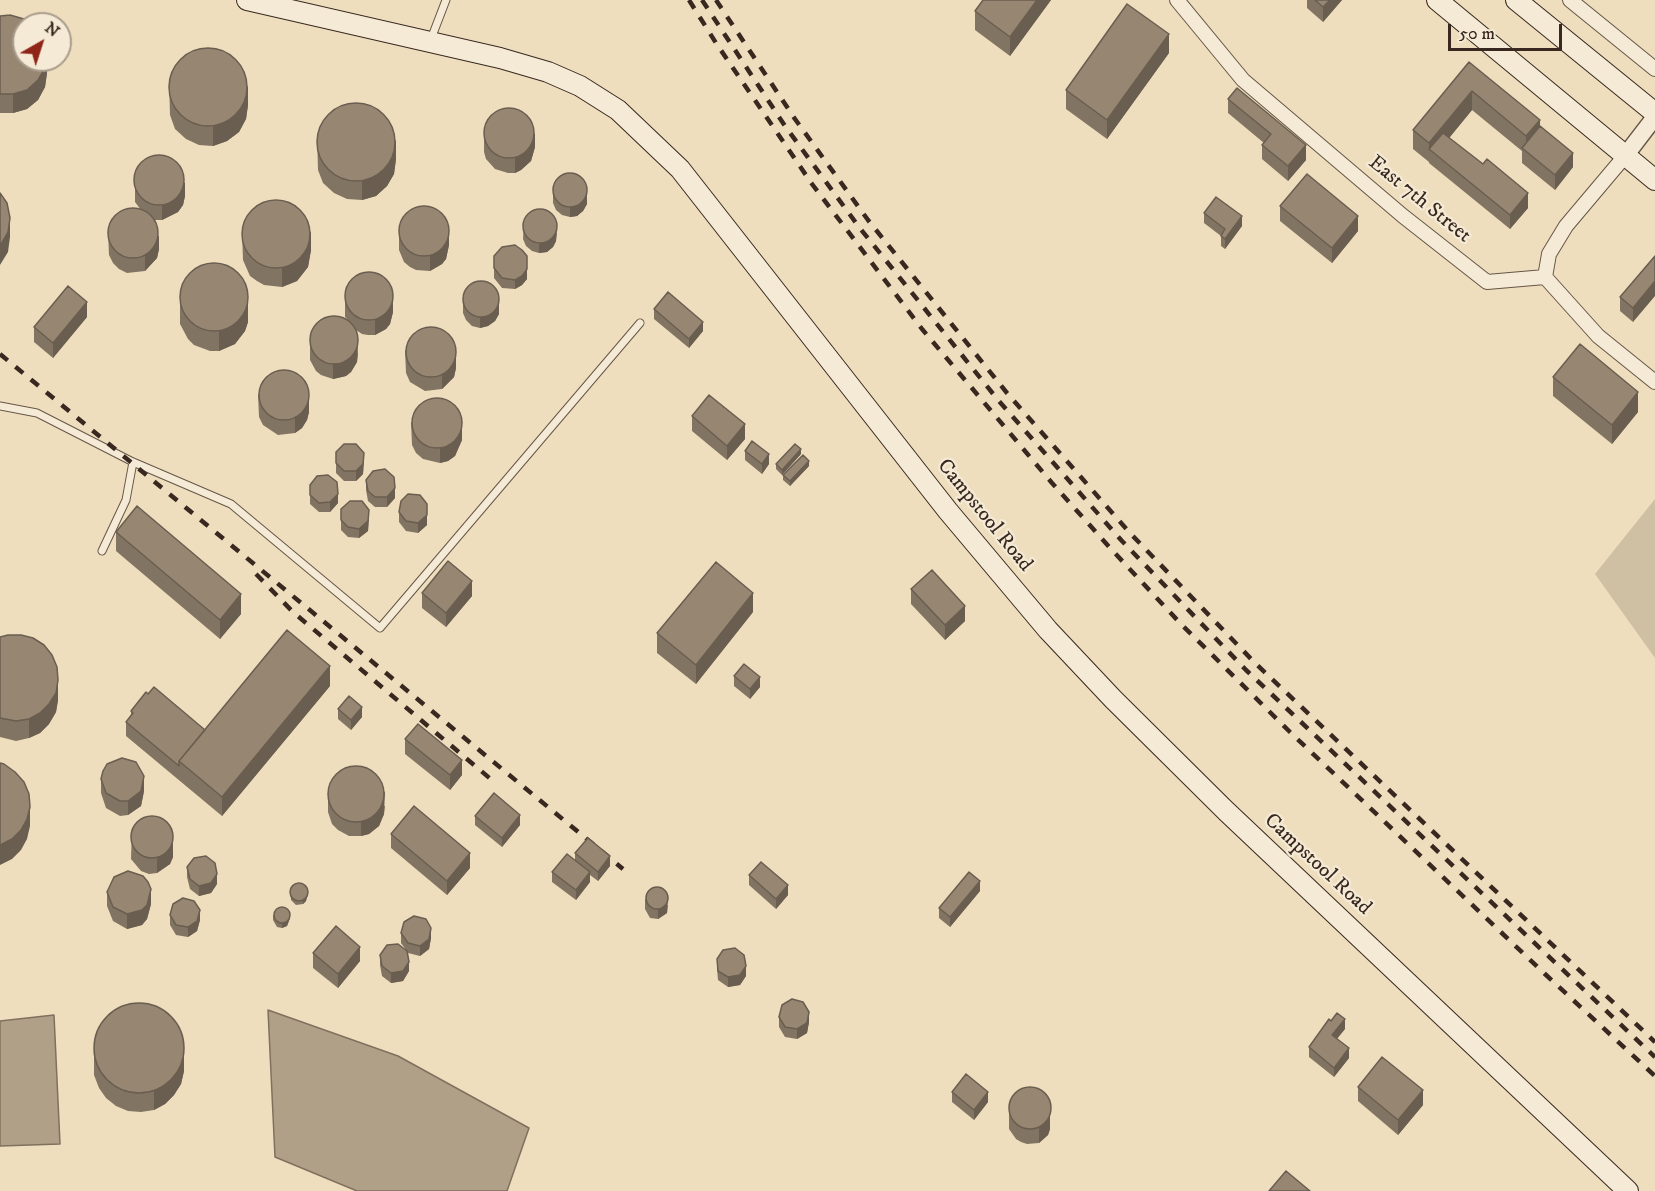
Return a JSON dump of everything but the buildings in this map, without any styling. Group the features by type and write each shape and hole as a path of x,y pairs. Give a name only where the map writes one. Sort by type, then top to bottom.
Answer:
{"main road":[{"name":"Campstool Road","path":"248,0 500,58 548,72 580,86 618,110 680,169 948,511 1048,630 1113,699 1226,811 1628,1191"},
{"path":"1437,0 1655,180"},
{"path":"1516,0 1655,113"}],"street":[{"name":"East 7th Street","path":"1177,0 1243,80 1403,216 1487,282 1545,277"},
{"path":"1570,0 1655,69"},
{"path":"1655,117 1566,226 1549,254 1545,277 1598,336 1655,382"}],"lane":[{"path":"430,42 446,0"},
{"path":"0,406 37,413 133,462 231,504 380,628 640,323"},
{"path":"102,551 126,500 133,462"}],"shaded area":[{"path":"1655,499 1655,658 1595,574"},
{"path":"268,1010 398,1056 529,1128 507,1191 357,1191 275,1157"},
{"path":"54,1015 60,1144 0,1146 0,1021"}],"railway":[{"path":"689,0 812,184 922,329 1052,483 1112,550 1180,623 1290,732 1655,1076"},
{"path":"702,0 785,126 859,227 998,400 1122,541 1246,670 1655,1057"},
{"path":"716,0 795,119 868,220 1007,393 1130,533 1254,662 1655,1042"},
{"path":"0,354 623,869"},
{"path":"256,574 293,612 493,781"}]}
